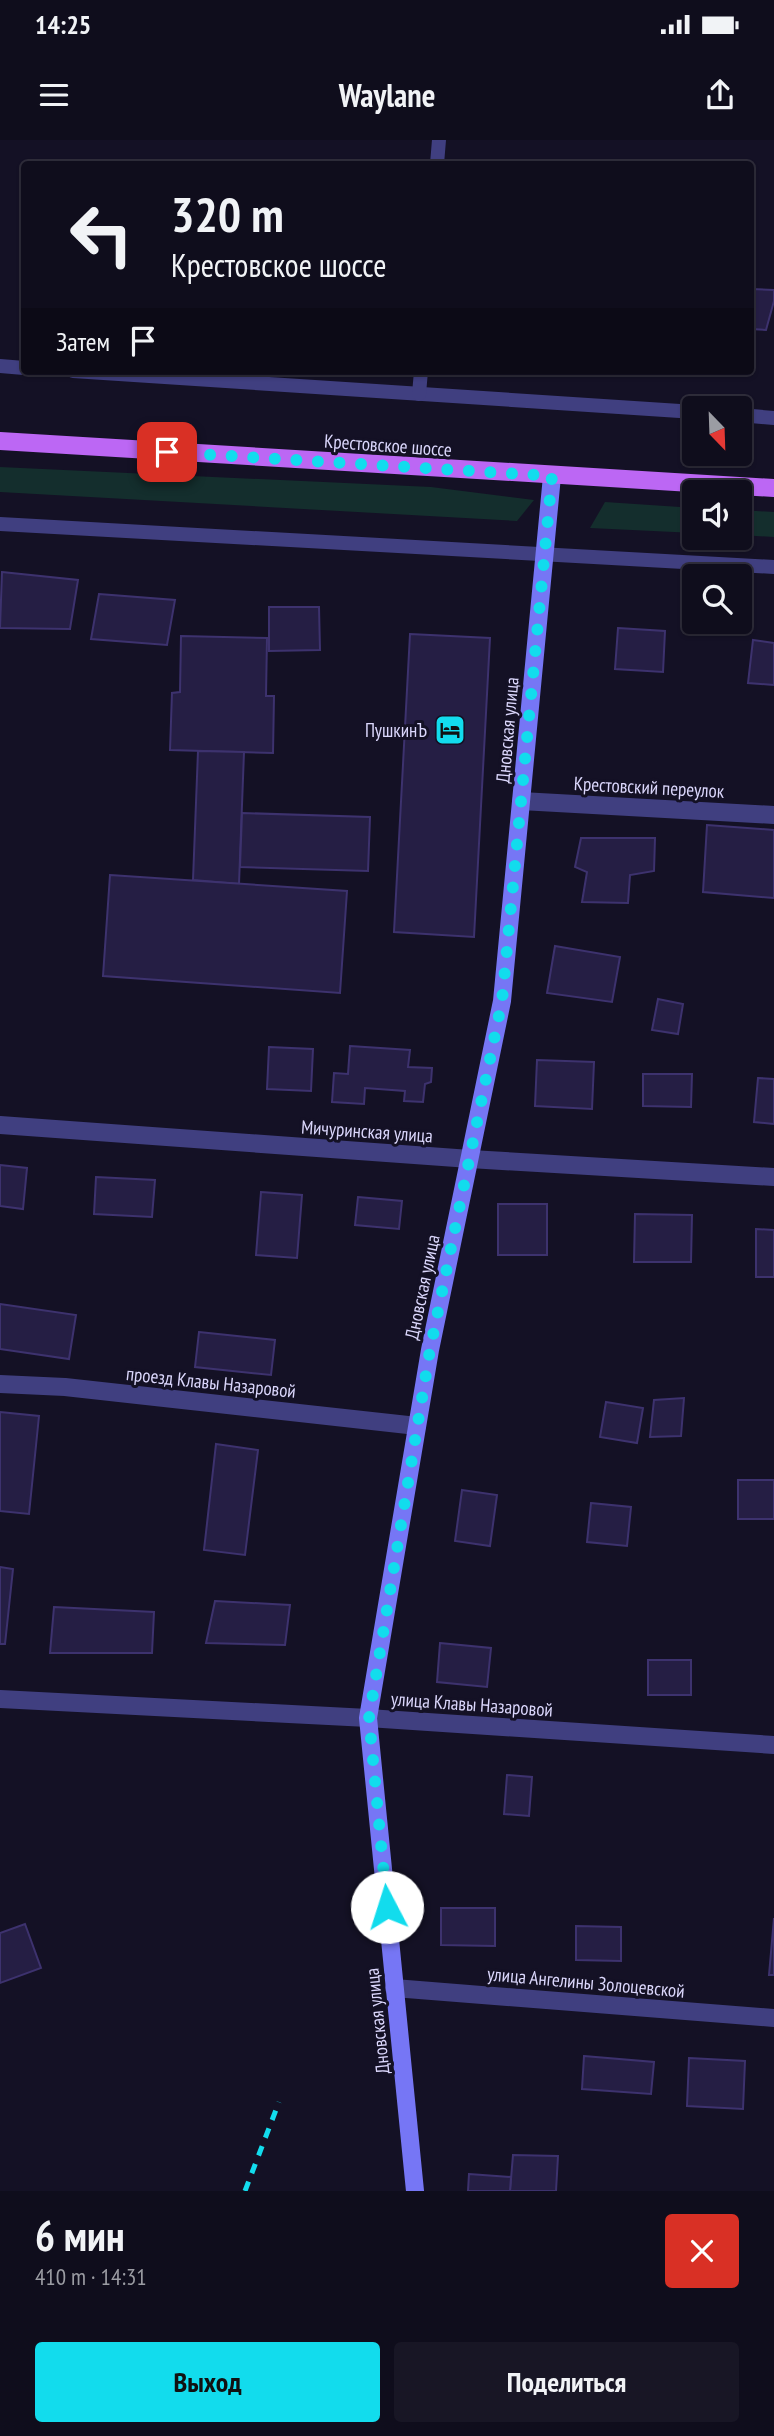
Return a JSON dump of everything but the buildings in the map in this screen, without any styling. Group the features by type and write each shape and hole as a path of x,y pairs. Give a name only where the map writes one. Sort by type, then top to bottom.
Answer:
{"main road":[{"name":"Крестовское шоссе","path":"0,441 774,488"}],"street":[{"name":"Дновская улица","path":"415,2191 369,1718 430,1350 502,1001 552,476"},
{"name":"Крестовский переулок","path":"521,801 774,815"},
{"name":"Мичуринская улица","path":"0,1125 470,1160 774,1178"},
{"name":"проезд Клавы Назаровой","path":"0,1384 65,1387 417,1426"},
{"name":"улица Клавы Назаровой","path":"0,1699 369,1718 774,1745"},
{"name":"улица Ангелины Золоцевской","path":"394,1988 774,2018"}],"lane":[{"path":"437,161 439,140"},
{"path":"0,366 21,368"},
{"path":"133,375 682,411"},
{"path":"419,394 421,375"},
{"path":"752,416 774,418"},
{"path":"0,524 774,567"}],"green space":[{"path":"0,467 431,487 534,500 517,521 0,492"},
{"path":"605,502 682,507 682,532 590,528"},
{"path":"752,511 774,512 774,537 752,536"}],"railway":[{"path":"245,2191 279,2102"}],"place":[{"name":"ПушкинЪ","path":"450,730"}],"route":[{"path":"167,452 552,476 502,1001 430,1350 369,1718 387,1907"}]}
